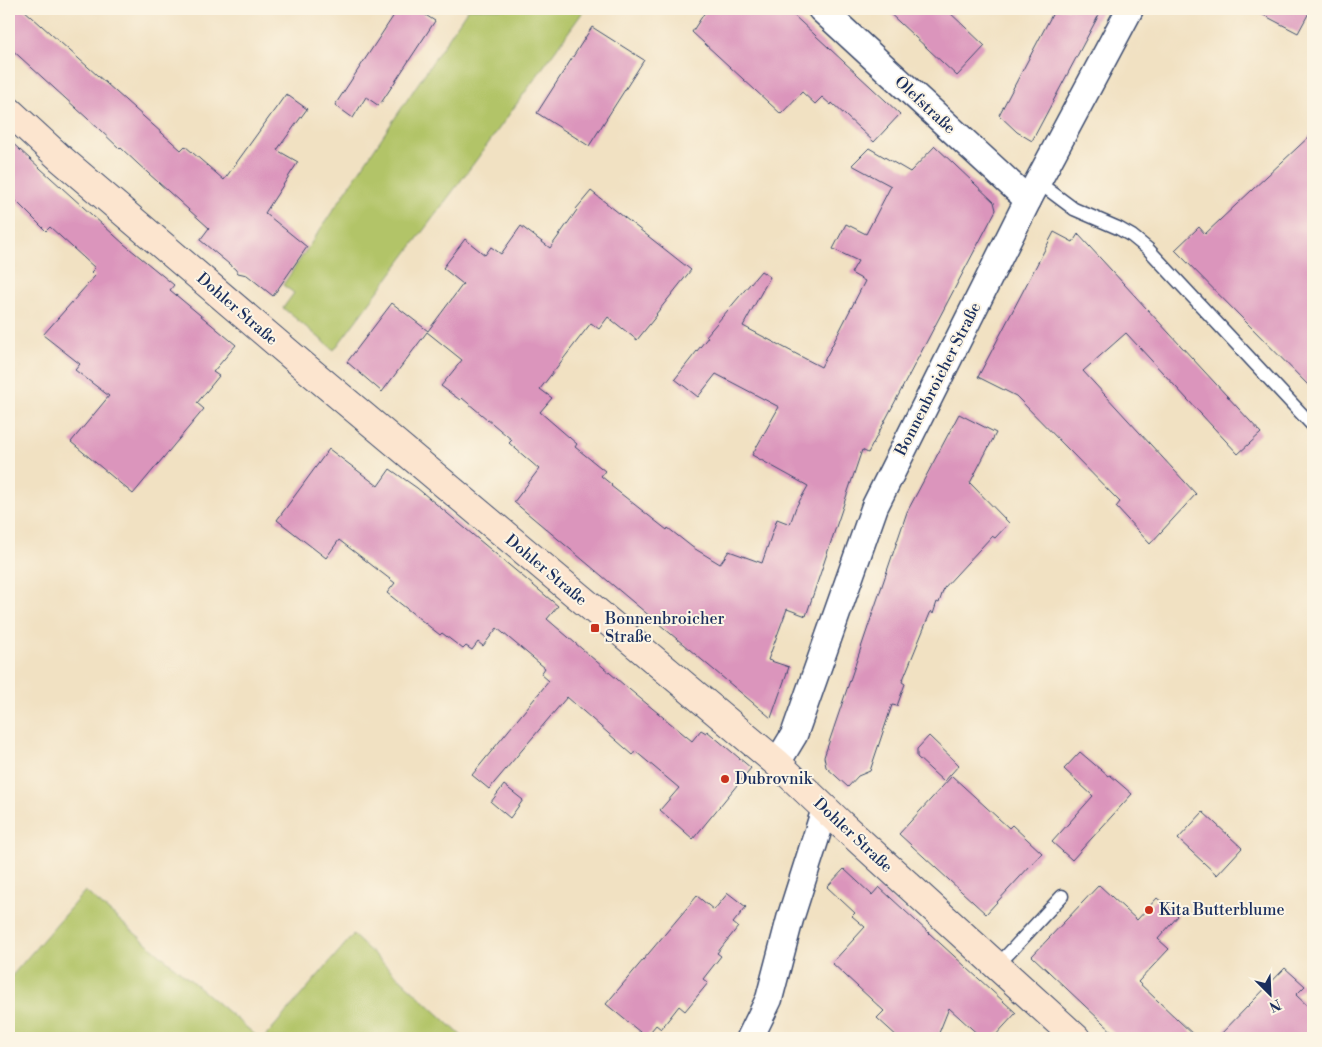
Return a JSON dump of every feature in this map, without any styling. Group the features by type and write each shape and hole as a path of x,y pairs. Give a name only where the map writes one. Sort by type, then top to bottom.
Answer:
{"main road":[{"name":"Dohler Straße","path":"9,111 60,158 304,367 777,763 1076,1038"}],"street":[{"name":"Olefstraße","path":"821,9 1033,191"},
{"name":"Bonnenbroicher Straße","path":"777,763 794,735 875,506 1033,191 1130,9"},
{"path":"750,1038 769,999 790,920 825,809"}],"lane":[{"path":"1033,191 1118,228 1148,249 1313,426"},
{"path":"997,966 1062,896"}],"green space":[{"path":"468,9 585,9 477,159 334,350 283,308 294,293 283,285"},
{"path":"85,891 259,1038 9,1038 9,979"},
{"path":"353,935 464,1038 264,1038"}],"building":[{"path":"9,9 23,9 181,150 185,146 224,180 286,94 307,109 277,150 298,162 265,213 307,247 273,296 247,275 238,273 200,240 209,228 9,47"},
{"path":"398,9 416,9 435,21 379,106 366,97 353,118 335,105"},
{"path":"707,9 787,9 900,114 874,142 832,103 831,105 822,97 815,104 802,92 781,114 692,32"},
{"path":"885,9 946,9 985,46 957,76"},
{"path":"1055,9 1102,9 1032,141 1017,132 999,115"},
{"path":"1252,9 1311,9 1298,33"},
{"path":"592,27 644,60 589,146 537,113"},
{"path":"1313,133 1313,390 1175,250 1199,227 1205,234"},
{"path":"9,140 124,244 174,285 170,290 236,345 213,372 219,376 197,403 204,409 133,494 71,442 109,396 75,370 80,364 43,335 95,276 91,272 95,268 50,227 46,231 9,194"},
{"path":"935,146 994,202 996,210 868,453 862,450 806,616 787,609 768,660 789,667 771,718 514,502 539,469 509,443 512,440 462,398 460,400 441,386 462,360 427,332 382,392 347,362 392,303 428,331 463,284 443,268 465,239 485,255 491,247 501,254 521,226 550,248 576,209 591,191 691,270 637,340 608,317 599,329 591,323 540,389 552,398 540,412 577,444 575,447 605,471 601,476 611,486 667,530 668,528 692,547 720,564 729,551 762,563 777,519 790,524 796,507 808,486 752,455 779,407 716,374 698,397 675,379 708,337 706,336 761,271 770,277 743,326 821,367 865,281 851,273 858,261 833,249 846,224 866,234 891,186 852,165 869,148 910,172"},
{"path":"1054,232 1073,242 1078,234 1261,433 1238,454 1126,333 1083,371 1196,494 1150,544 1116,507 1120,502 1016,396 978,377"},
{"path":"959,414 996,433 970,483 1009,523 995,538 992,536 944,588 933,614 931,611 902,682 905,684 897,706 892,705 870,771 858,776 848,787 826,767 824,757 907,512"},
{"path":"329,449 378,486 390,469 417,488 558,606 547,619 624,685 692,741 701,730 706,733 707,731 751,768 693,839 660,810 679,788 635,751 633,755 567,697 489,789 472,775 549,681 541,674 545,668 497,628 483,646 478,642 472,650 466,646 463,649 442,633 440,635 387,593 395,583 339,540 326,558 277,520"},
{"path":"929,736 959,765 944,782 917,757 917,749"},
{"path":"1080,752 1132,794 1072,860 1052,842 1093,796 1064,769"},
{"path":"952,776 1009,828 1012,825 1042,853 986,914 899,834"},
{"path":"504,785 523,800 510,818 491,802"},
{"path":"1203,812 1242,848 1217,875 1178,839"},
{"path":"844,869 872,895 879,887 1016,1013 993,1038 982,1038 949,1008 937,1038 899,1038 877,1018 884,1011 832,963 865,927 852,916 855,913 827,887"},
{"path":"1099,885 1137,920 1157,898 1178,916 1158,939 1169,949 1138,982 1197,1038 1119,1038 1032,956"},
{"path":"728,893 746,907 733,923 738,927 717,953 721,956 703,979 708,983 685,1011 679,1006 661,1029 656,1025 646,1037 606,1004 697,896 714,910"},
{"path":"1285,968 1305,986 1296,995 1313,1011 1313,1038 1217,1038"}],"place":[{"name":"Bonnenbroicher Straße","path":"595,628"},
{"name":"Dubrovnik","path":"725,779"},
{"name":"Kita Butterblume","path":"1149,910"}]}
